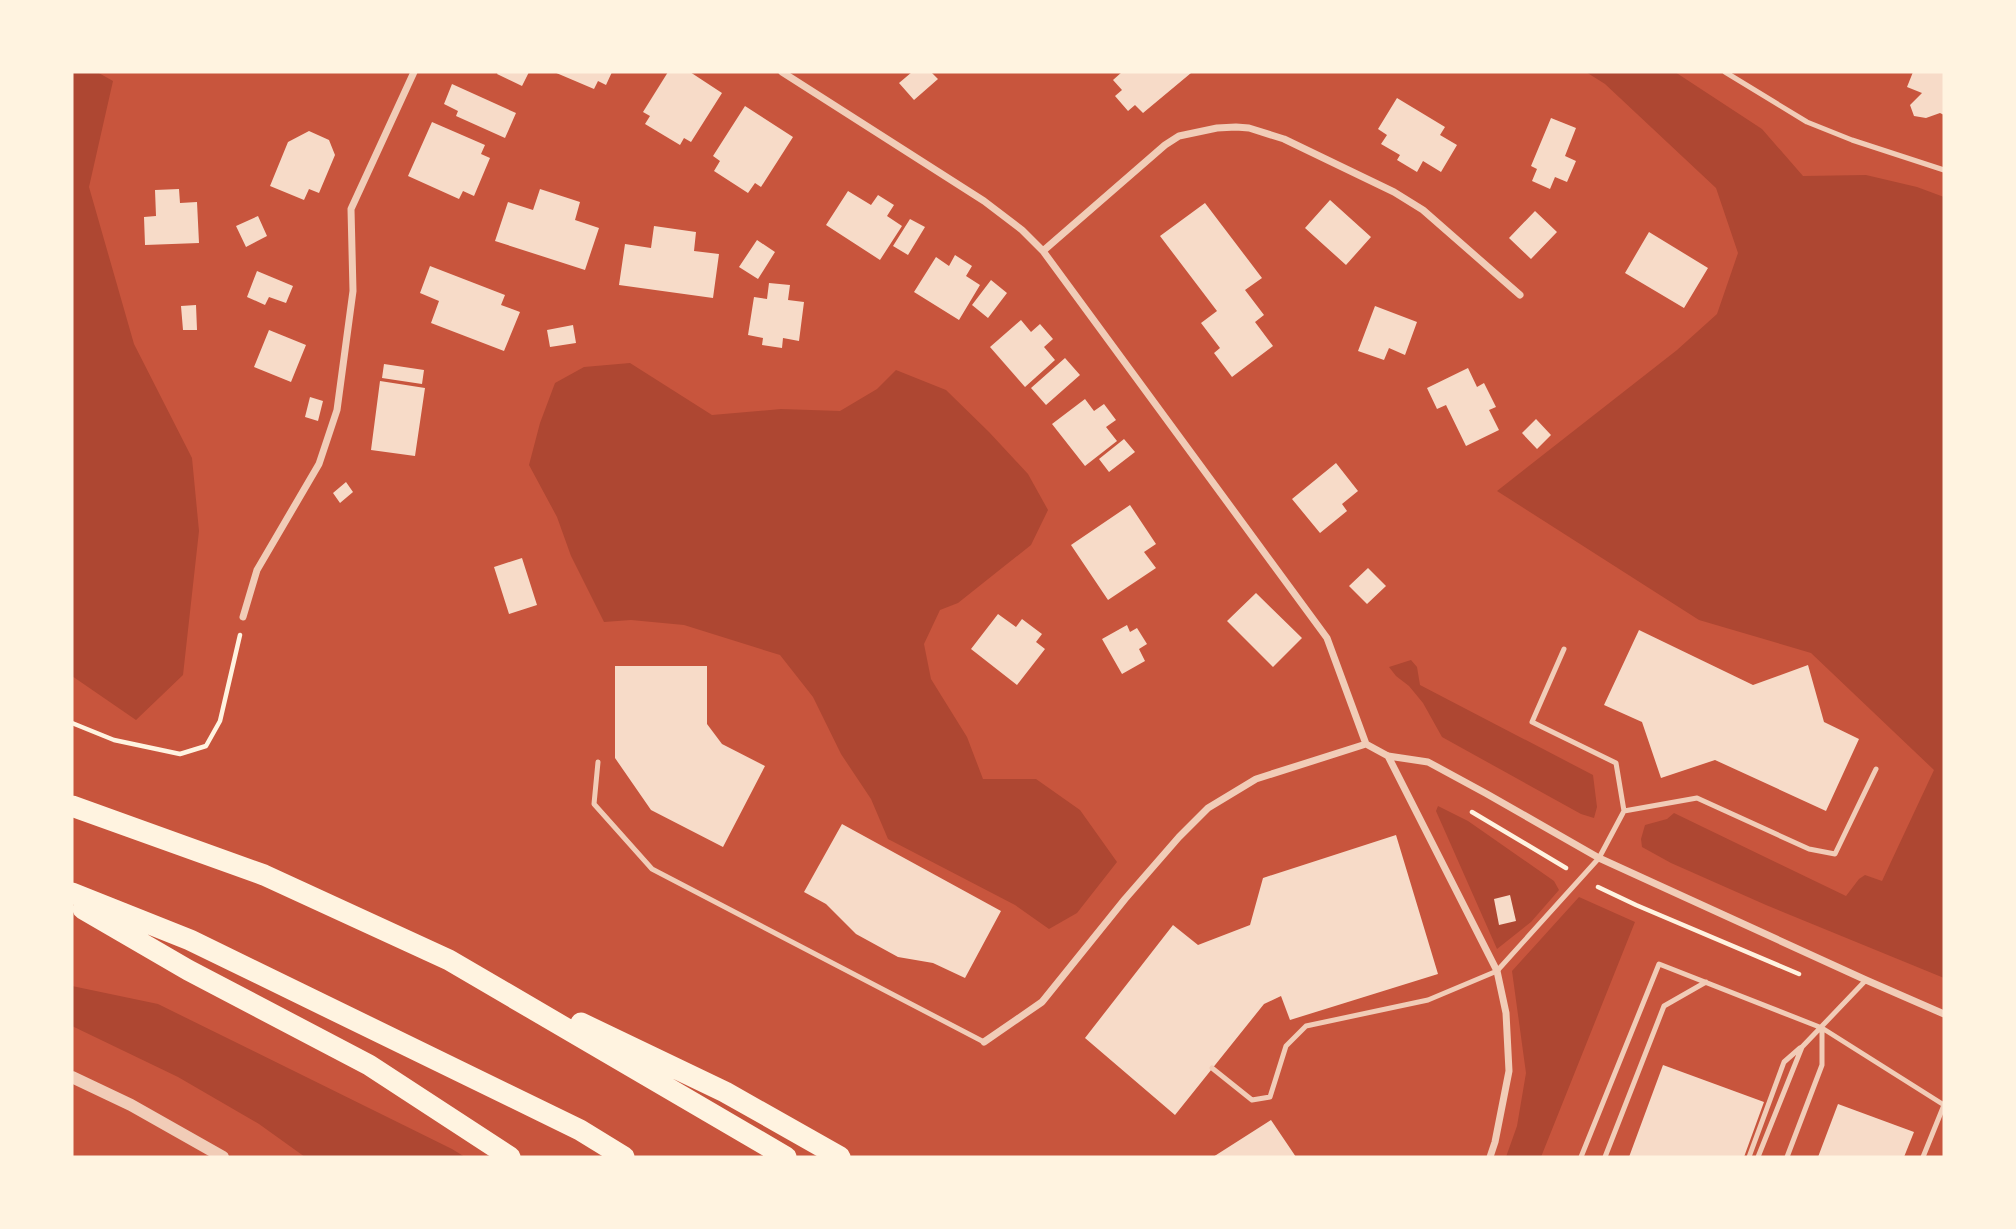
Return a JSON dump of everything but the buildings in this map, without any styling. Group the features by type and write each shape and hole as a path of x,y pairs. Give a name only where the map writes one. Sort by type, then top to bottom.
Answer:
{"highway":[{"path":"72,806 264,875 725,1092 840,1157"},
{"path":"72,893 190,940 580,1130 624,1157"},
{"path":"72,902 188,970 369,1065 510,1157"},
{"path":"449,960 786,1157"}],"street":[{"path":"243,617 257,570 319,464 337,410 353,290 351,209 414,72"},
{"path":"782,72 984,201 1022,230 1043,251 1327,638 1366,744 1388,756 1428,762 1599,858 1944,1014"},
{"path":"1043,251 1165,145 1179,136 1217,128 1248,128 1284,139 1394,192 1423,210 1520,295"},
{"path":"984,1042 1042,1002 1125,899 1208,808 1256,779 1366,744"},
{"path":"1388,756 1497,971 1506,1013 1509,1071 1490,1157"},
{"path":"72,1077 131,1105 223,1157"}],"lane":[{"path":"1725,72 1807,122 1852,140 1944,170"},
{"path":"1212,1068 1252,1100 1270,1097 1286,1046 1306,1026 1428,1000 1497,971 1599,858 1624,811 1616,763 1532,722 1564,649"},
{"path":"598,762 594,804 652,869 984,1042"},
{"path":"1624,811 1696,798 1809,849 1835,854 1876,769"},
{"path":"1581,1157 1660,964 1822,1028 1944,1105 1923,1157"},
{"path":"1749,1157 1784,1062 1822,1028 1866,980"},
{"path":"1605,1157 1664,1006 1706,982"},
{"path":"1787,1157 1822,1065 1822,1028"},
{"path":"1758,1157 1802,1047"}],"path":[{"path":"72,723 114,740 180,754 206,746 220,721 243,617"}],"shaded area":[{"path":"72,72 97,72 113,81 89,187 134,344 192,458 199,531 183,675 136,720 72,676"},
{"path":"1586,72 1675,72 1762,129 1803,176 1866,175 1917,187 1944,197 1944,978 1766,905 1671,863 1642,847 1645,825 1667,819 1674,813 1846,896 1865,875 1882,881 1934,770 1811,653 1699,620 1497,491 1677,350 1717,314 1738,253 1716,188 1605,84"},
{"path":"630,363 712,415 781,409 840,411 877,389 896,370 946,390 1028,474 1048,510 1031,545 958,603 940,610 924,644 931,679 967,737 983,779 1036,779 1080,810 1117,862 1077,913 1049,929 1015,905 888,839 871,799 841,754 813,697 780,655 684,625 631,620 604,622 571,556 557,517 529,465 540,423 555,383 584,367"},
{"path":"1411,660 1417,667 1420,685 1593,775 1597,807 1594,818 1581,814 1442,737 1423,703 1389,667"},
{"path":"1438,806 1468,821 1554,881 1559,890 1531,922 1497,949 1436,811"},
{"path":"1579,897 1635,922 1541,1157 1506,1157 1517,1126 1526,1073 1512,971"},
{"path":"72,986 158,1004 465,1157 305,1157 259,1124 178,1077 72,1026"}]}
